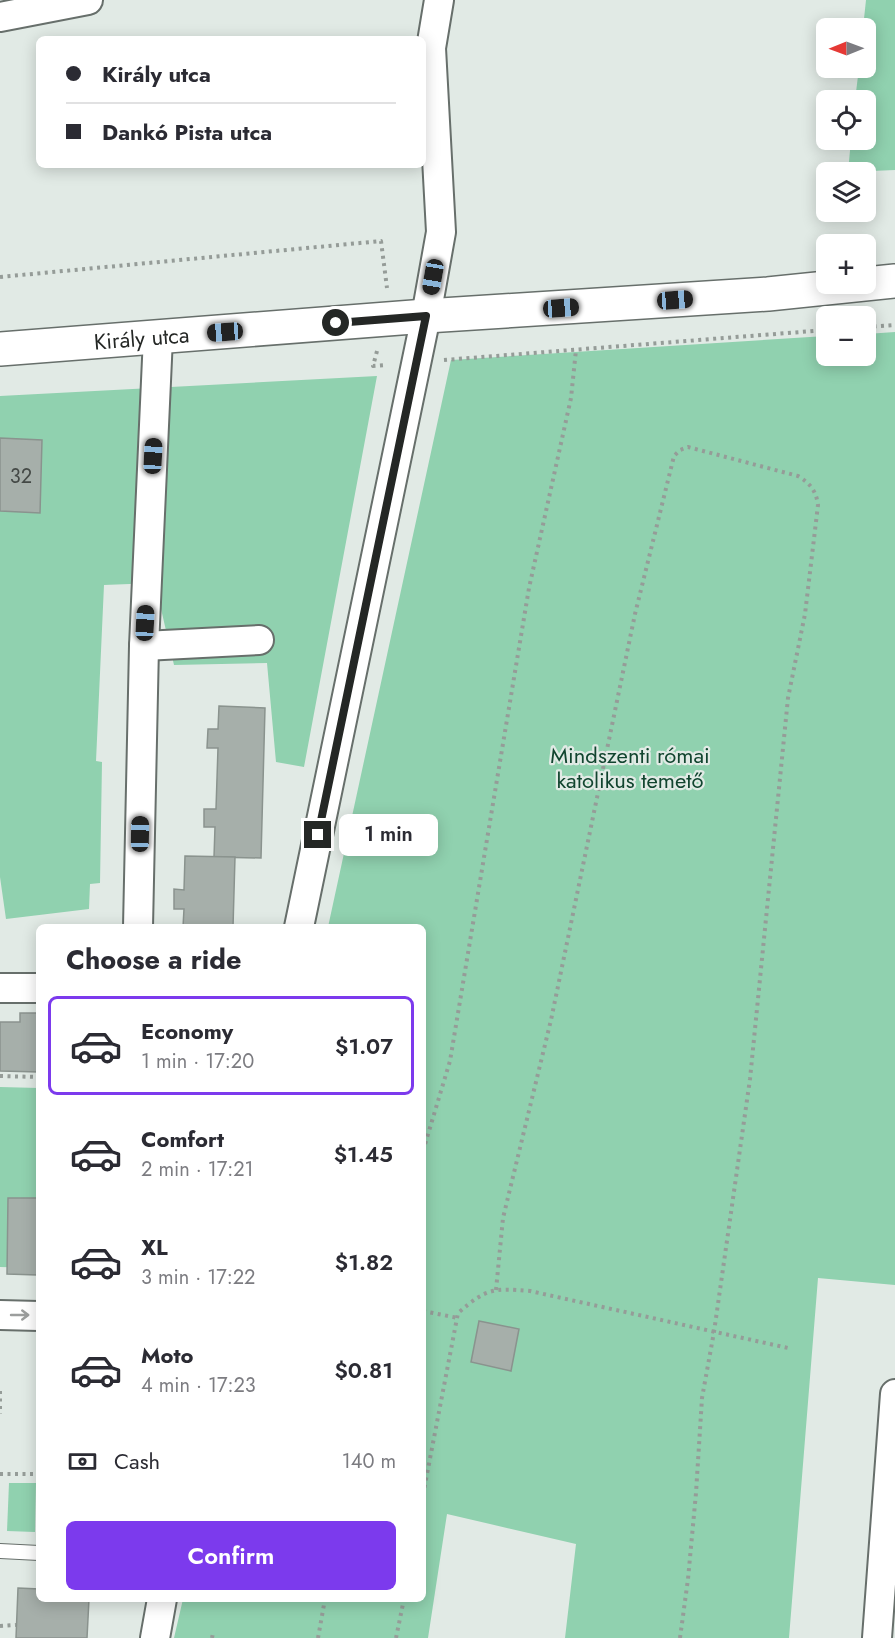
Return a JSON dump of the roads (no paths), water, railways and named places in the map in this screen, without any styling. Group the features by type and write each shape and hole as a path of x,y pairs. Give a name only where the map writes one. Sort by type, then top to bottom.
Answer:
{"main road":[{"name":"Király utca","path":"0,349 426,316 768,294 895,280"}],"street":[{"path":"0,16 88,0"},
{"path":"300,924 426,316 441,232 431,48 439,0"},
{"path":"138,924 144,646 158,337"},
{"path":"144,646 259,640"},
{"path":"0,988 36,988"},
{"path":"0,1315 36,1316"},
{"path":"877,1638 895,1394"},
{"path":"155,1638 161,1602"}],"lane":[{"path":"0,1551 36,1553"}],"park label":[{"name":"Mindszenti római katolikus temető","path":"630,768"}]}
